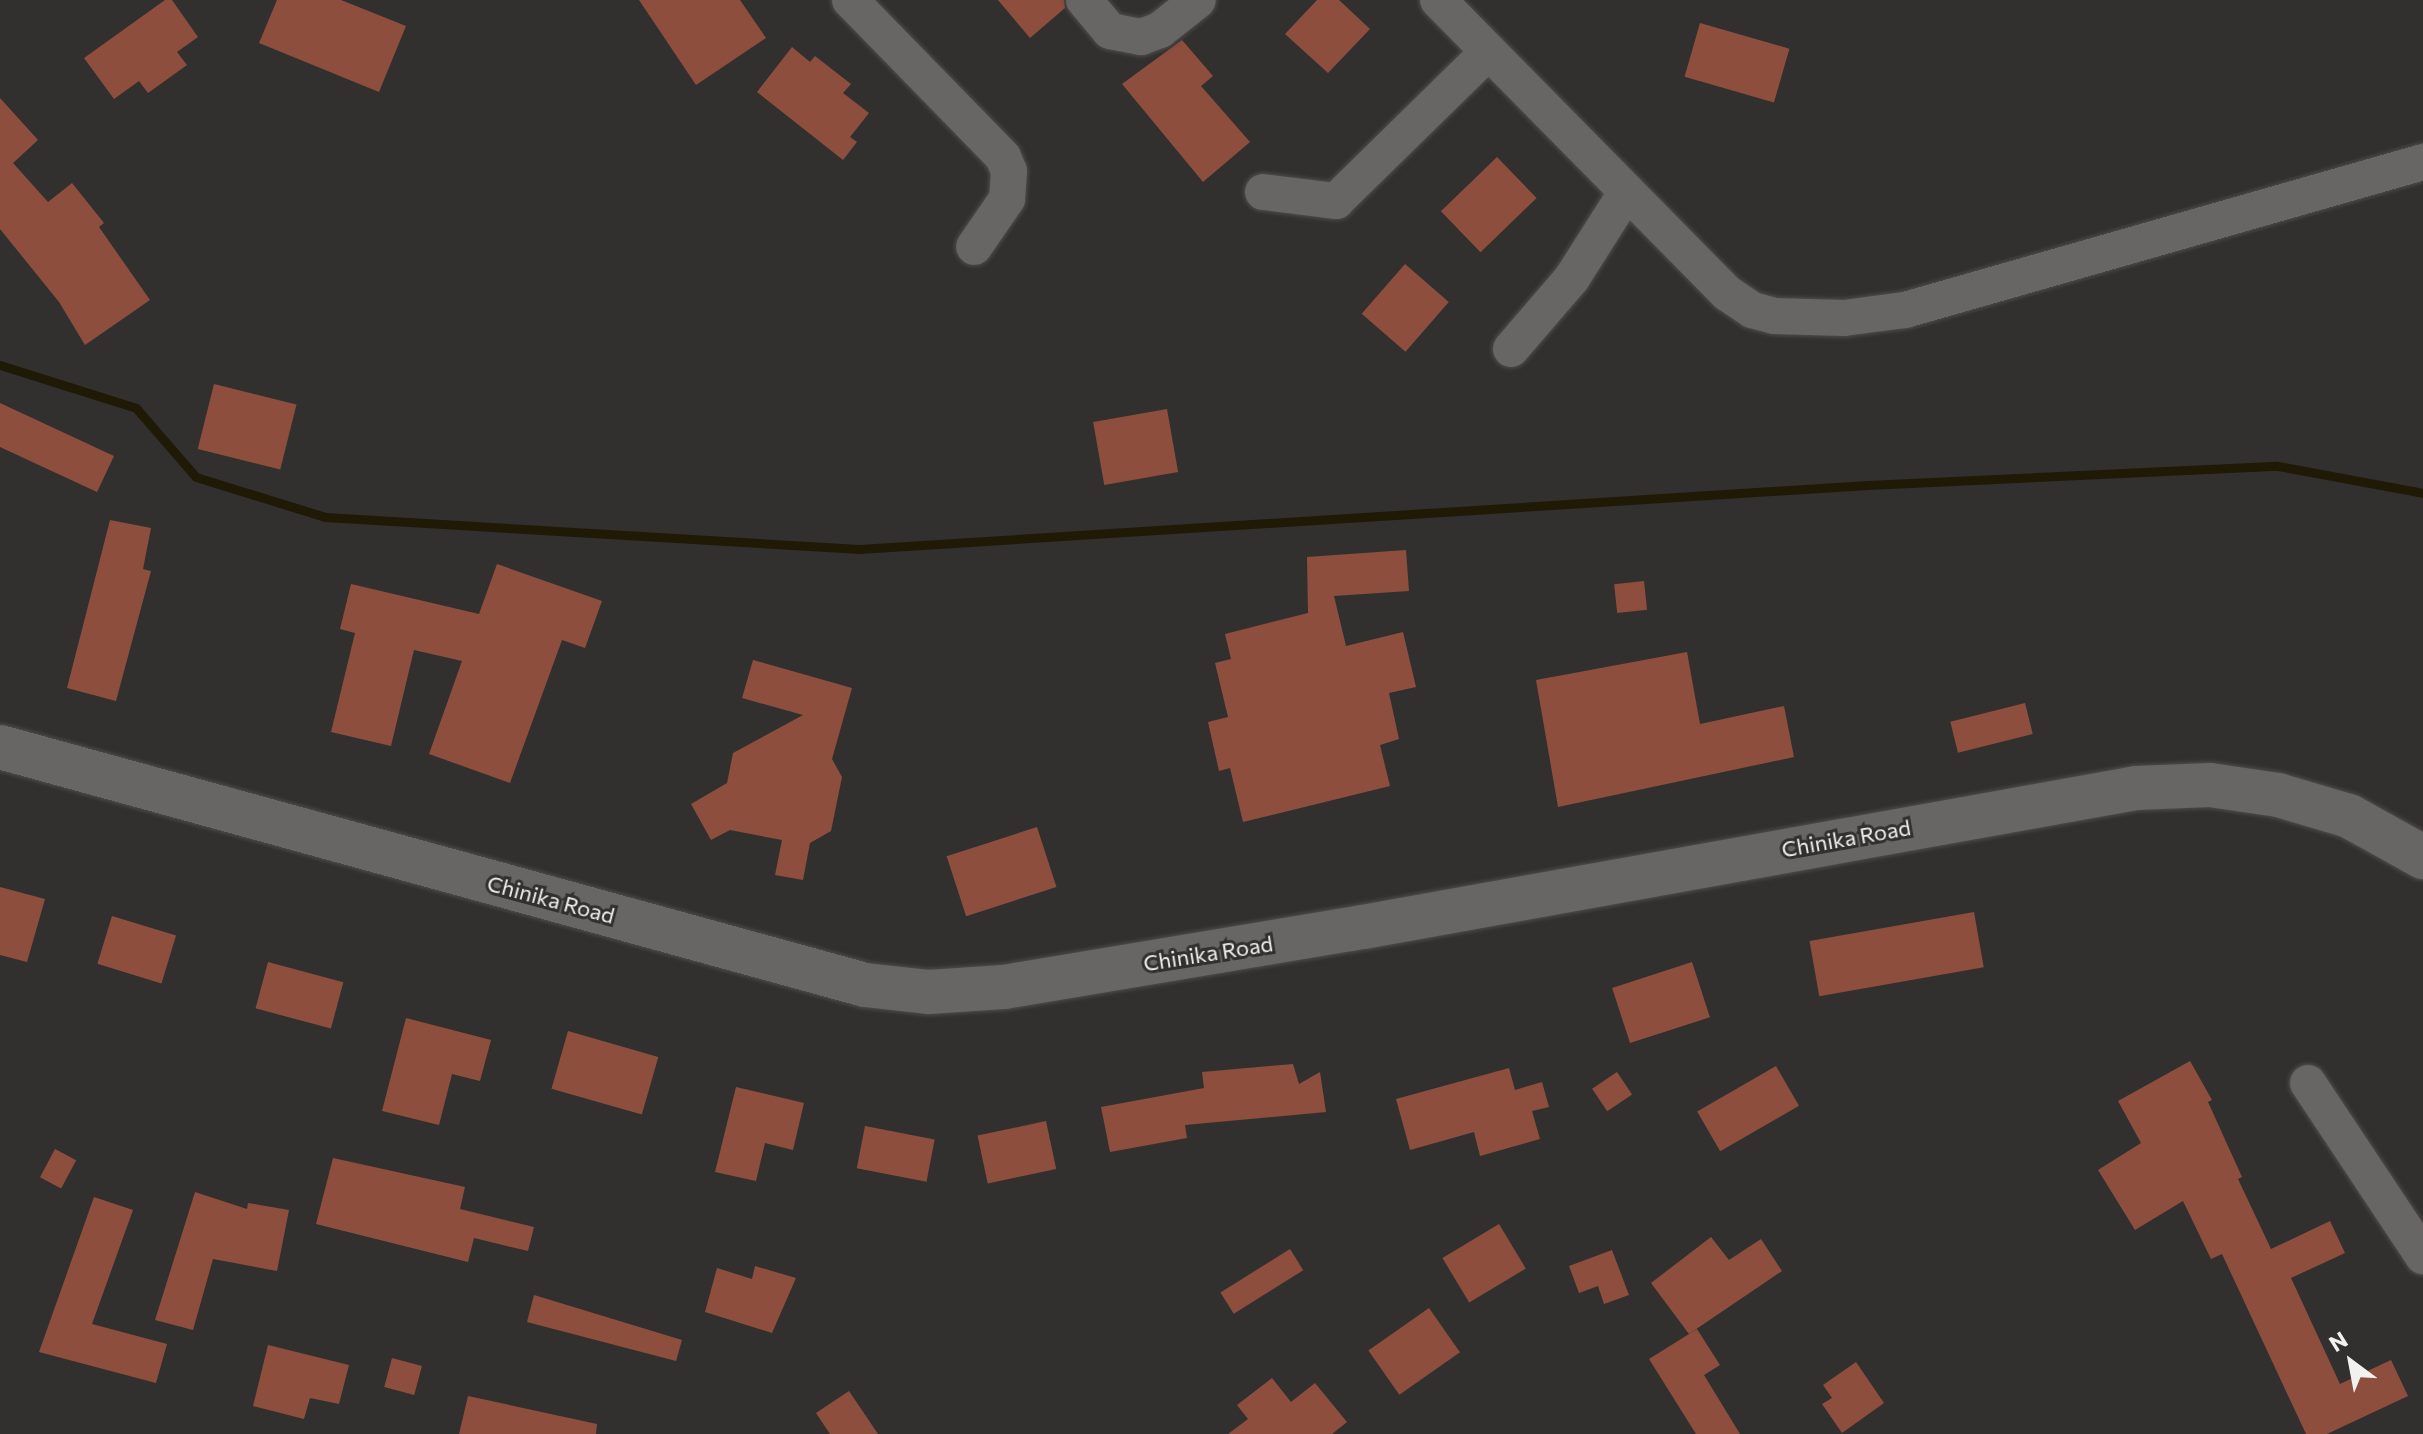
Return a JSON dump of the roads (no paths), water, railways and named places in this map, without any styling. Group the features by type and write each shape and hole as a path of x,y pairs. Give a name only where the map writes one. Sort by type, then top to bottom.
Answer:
{"main road":[{"name":"Chinika Road","path":"0,747 865,985 928,992 1004,987 1363,927 2136,788 2210,785 2278,795 2349,816 2423,857"}],"street":[{"path":"850,0 1003,157 1009,171 1007,199 974,247"},
{"path":"1084,0 1110,31 1141,37 1160,30 1198,0"},
{"path":"1438,0 1727,293 1752,310 1844,318 1980,291 2423,162"},
{"path":"1263,192 1336,201 1488,52"},
{"path":"1511,349 1572,278 1626,193"},
{"path":"2308,1083 2423,1256"}],"waterway":[{"path":"0,365 136,408 196,477 325,517 859,549 1868,485 2278,466 2423,493"}]}
